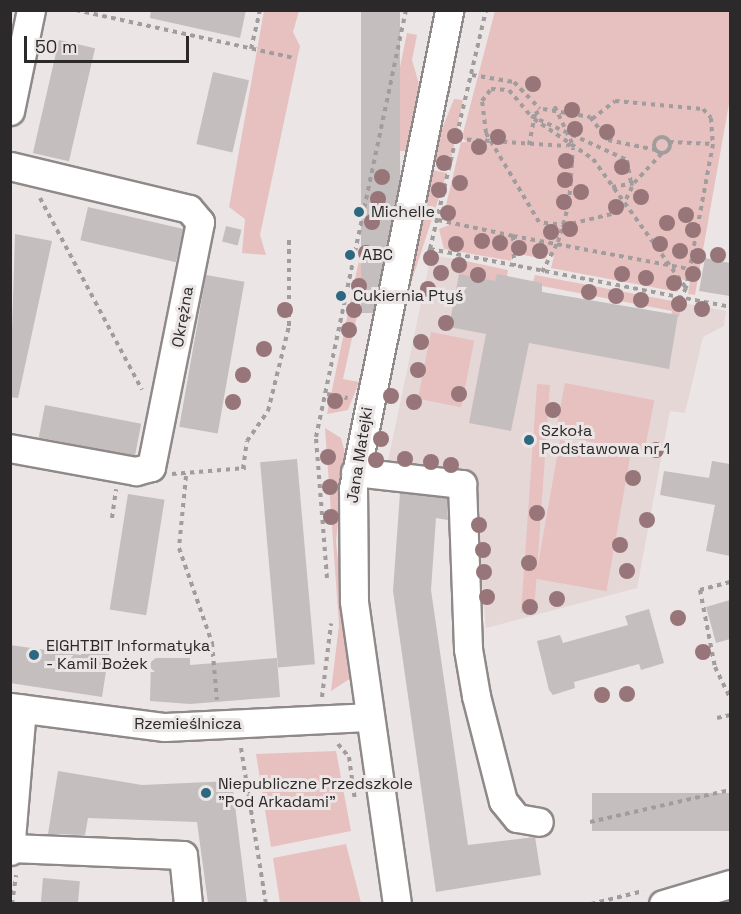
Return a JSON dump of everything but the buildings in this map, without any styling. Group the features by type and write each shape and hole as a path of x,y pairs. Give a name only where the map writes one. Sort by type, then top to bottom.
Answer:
{"street":[{"path":"10,111 31,10"},
{"name":"Jana Matejki","path":"398,903 368,717 350,547 355,472 368,401 449,10"},
{"name":"Okrężna","path":"10,166 189,208 201,222 151,467 136,471 10,448"},
{"path":"355,472 462,484 468,649 476,696 503,801 517,818 539,822"},
{"path":"16,708 11,850 183,855 188,903"},
{"name":"Rzemieślnicza","path":"16,708 165,727 368,717"},
{"path":"663,903 730,884"}],"path":[{"path":"76,10 295,58"},
{"path":"251,49 260,10"},
{"path":"328,589 316,437 327,394 406,10"},
{"path":"424,264 430,249 458,139 486,10"},
{"path":"472,75 514,82 540,109 592,119 608,140 662,153"},
{"path":"567,146 534,118 514,93 491,89 481,112 492,142 524,188 535,217 562,225 599,221 625,205 632,184 662,153 669,142"},
{"path":"592,119 615,101 703,110 711,118 713,144 690,269 686,288 681,298"},
{"path":"553,103 572,143 567,146"},
{"path":"529,145 534,118 540,109"},
{"path":"534,118 563,128 627,160 632,184"},
{"path":"458,139 567,146 593,159 686,288"},
{"path":"656,150 656,139 669,142 713,144"},
{"path":"542,272 556,245 562,225 573,148"},
{"path":"612,187 632,184"},
{"path":"36,189 146,398"},
{"path":"438,219 556,245 614,251 690,269"},
{"path":"513,236 514,266"},
{"path":"178,476 244,469 247,441 268,411 289,326 289,238"},
{"path":"430,249 730,307"},
{"path":"327,394 368,401"},
{"path":"186,476 179,548 212,643 218,710"},
{"path":"112,518 117,485"},
{"path":"730,582 700,590 715,667 730,698"},
{"path":"316,703 321,703 330,612"},
{"path":"717,718 730,715"},
{"path":"330,740 349,757 355,801"},
{"path":"240,741 266,903"},
{"path":"590,822 730,789"}],"shaded area":[{"path":"264,11 299,11 293,32 300,46 260,235 266,255 242,253 245,219 229,207"},
{"path":"495,11 730,11 730,98 695,295 688,294 690,281 675,278 678,292 551,268 554,256 548,254 545,259 518,254 513,248 511,261 444,249 439,229 449,225 450,219 443,218 461,142 467,142 462,137"},
{"path":"407,33 417,35 412,60 421,91 408,151 391,151 383,149"},
{"path":"454,99 463,100 450,165 429,161"},
{"path":"381,156 394,160 379,213 369,210"},
{"path":"427,169 447,173 411,283 403,281"},
{"path":"368,217 378,220 343,379 359,382 348,410 327,414"},
{"name":"Szkoła Podstawowa nr 1","path":"431,255 461,260 459,274 542,283 542,292 679,317 683,303 726,311 724,326 703,337 685,413 670,411 637,588 486,628 472,475 387,466"},
{"path":"461,260 508,270 507,276 495,282 458,274"},
{"path":"535,275 683,303 679,317 671,316 672,311 542,286 533,282"},
{"path":"431,332 474,340 461,407 418,399"},
{"path":"565,383 654,400 644,452 555,435"},
{"path":"537,384 550,385 534,613 521,612"},
{"path":"325,428 341,438 345,453 336,542 351,678 331,691 339,625"},
{"path":"560,440 631,453 606,591 536,579"},
{"path":"336,751 351,831 271,847 256,754"},
{"path":"346,844 361,903 280,903 273,858"}],"place":[{"name":"Michelle","path":"359,212"},
{"name":"ABC","path":"350,255"},
{"name":"Cukiernia Ptyś","path":"341,296"},
{"name":"Szkoła Podstawowa nr 1","path":"529,440"},
{"name":"EIGHTBIT Informatyka - Kamil Bożek","path":"34,655"},
{"name":"Niepubliczne Przedszkole \"Pod Arkadami\"","path":"206,793"}]}
